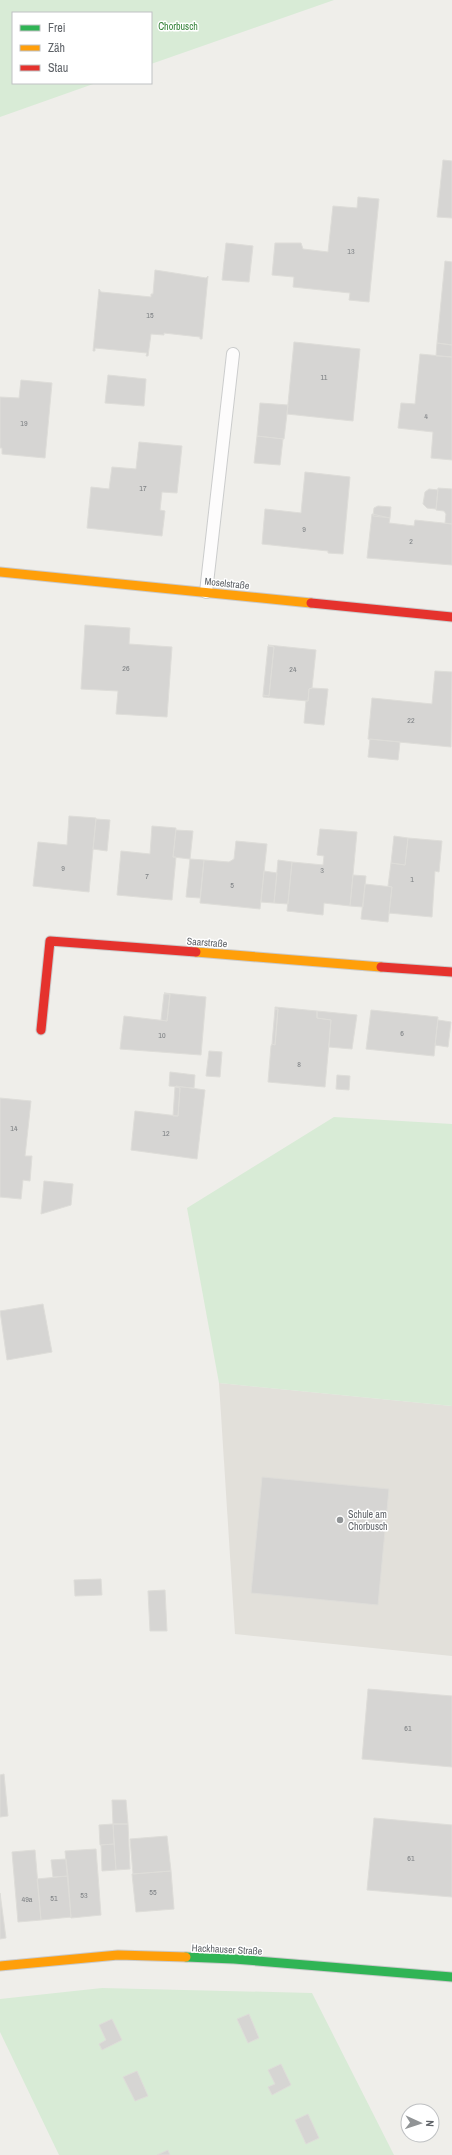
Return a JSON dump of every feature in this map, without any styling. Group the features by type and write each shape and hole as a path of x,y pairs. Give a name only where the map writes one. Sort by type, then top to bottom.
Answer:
{"street":[{"name":"Moselstraße","path":"0,572 452,616"},
{"name":"Saarstraße","path":"41,1030 50,941 452,972"},
{"name":"Hackhauser Straße","path":"0,1966 118,1955 234,1959 452,1977"}],"lane":[{"path":"206,592 233,354"}],"shaded area":[{"name":"Schule am Chorbusch","path":"219,1383 452,1406 452,1656 235,1634"}],"green space":[{"name":"Chorbusch","path":"0,0 334,0 152,64 152,12 12,12 12,84 93,84 0,117"},
{"path":"334,1117 452,1124 452,1406 219,1383 187,1208"},
{"path":"102,1988 312,1993 394,2155 59,2155 0,2032 0,1999"}],"building":[{"path":"443,160 452,161 452,218 437,217"},
{"path":"358,197 379,199 369,302 349,300 350,293 293,287 294,277 272,275 275,243 301,243 303,249 328,252 333,206 357,208"},
{"path":"226,243 253,246 249,282 222,280"},
{"path":"445,261 452,262 452,345 437,343"},
{"path":"155,270 206,278 208,276 202,339 200,339 200,337 164,333 164,335 151,334 148,356 146,356 147,353 95,348 95,351 93,351 99,289 101,292 151,297 151,294 153,294"},
{"path":"294,342 360,349 353,421 287,414"},
{"path":"437,343 452,345 452,357 436,356"},
{"path":"420,354 452,357 452,460 431,458 433,432 398,428 401,403 415,404"},
{"path":"108,375 146,379 144,406 105,403"},
{"path":"21,380 52,383 45,458 2,454 2,448 0,448 0,397 19,398"},
{"path":"260,403 288,405 284,439 257,436"},
{"path":"257,436 283,439 280,465 254,463"},
{"path":"139,442 182,446 177,493 162,492 160,510 165,511 162,536 87,528 91,487 109,489 112,467 136,469"},
{"path":"305,472 350,477 343,554 262,544 265,509 301,513"},
{"path":"438,488 452,489 452,524 445,523 446,514 444,511 436,510"},
{"path":"429,489 438,490 436,509 427,508 423,504 425,492"},
{"path":"378,506 391,507 390,518 373,516 374,508"},
{"path":"372,514 390,518 389,523 414,526 415,520 452,524 452,565 367,558"},
{"path":"85,625 130,628 129,644 172,647 167,717 116,714 118,691 81,689"},
{"path":"268,645 316,650 312,688 309,689 308,701 263,697 263,695 269,696 274,647"},
{"path":"268,646 274,647 269,696 263,695"},
{"path":"435,671 452,672 451,747 368,739 372,698 432,704"},
{"path":"309,689 328,689 324,725 304,723 306,701 308,701"},
{"path":"370,739 400,742 398,760 368,757"},
{"path":"69,816 96,818 89,892 33,886 38,842 67,845"},
{"path":"96,819 110,820 107,851 93,849"},
{"path":"152,826 176,828 173,857 176,857 172,900 117,895 121,851 150,854"},
{"path":"320,829 357,832 350,906 324,903 323,915 287,911 292,862 323,865 324,856 317,855"},
{"path":"176,830 193,831 190,859 173,857"},
{"path":"394,836 408,838 405,865 391,863"},
{"path":"408,838 442,841 439,872 435,871 432,917 389,913 392,887 388,886 391,863 405,865"},
{"path":"236,841 267,844 260,909 200,903 204,860 229,862 234,859"},
{"path":"190,859 204,860 200,898 186,897"},
{"path":"278,860 292,862 288,904 274,903"},
{"path":"264,871 277,873 274,903 261,902"},
{"path":"353,875 366,876 363,907 350,906"},
{"path":"365,884 392,887 388,922 361,919"},
{"path":"164,993 206,997 201,1055 120,1049 124,1016 167,1021 170,994"},
{"path":"164,994 170,994 167,1021 161,1020"},
{"path":"275,1007 317,1011 317,1018 331,1020 325,1087 268,1082 271,1046 272,1044 275,1045 278,1009 275,1009"},
{"path":"275,1009 278,1009 275,1045 272,1044"},
{"path":"371,1010 438,1017 434,1056 366,1049"},
{"path":"317,1011 357,1015 352,1049 329,1047 331,1020 317,1018"},
{"path":"438,1020 451,1022 448,1047 435,1045"},
{"path":"209,1051 222,1052 220,1077 206,1076"},
{"path":"170,1072 195,1075 194,1088 169,1086"},
{"path":"337,1075 350,1076 349,1090 336,1089"},
{"path":"176,1086 205,1090 197,1159 131,1150 135,1111 178,1116 180,1088"},
{"path":"175,1087 180,1088 178,1116 173,1116"},
{"path":"0,1098 31,1101 25,1156 32,1156 30,1181 23,1180 21,1199 0,1197"},
{"path":"44,1181 73,1184 71,1205 41,1214"},
{"path":"43,1304 52,1352 7,1360 0,1311"},
{"path":"262,1477 389,1489 378,1605 251,1593"},
{"path":"101,1579 102,1595 75,1596 74,1580"},
{"path":"165,1590 167,1631 150,1631 148,1591"},
{"path":"368,1689 452,1696 452,1767 362,1759"},
{"path":"4,1774 8,1816 0,1817 0,1775"},
{"path":"112,1800 126,1800 128,1824 113,1824"},
{"path":"374,1818 452,1825 452,1897 367,1890"},
{"path":"113,1824 114,1844 100,1845 99,1825"},
{"path":"113,1824 128,1824 130,1869 116,1870"},
{"path":"167,1836 171,1871 133,1874 130,1839"},
{"path":"114,1844 116,1870 102,1871 101,1845"},
{"path":"96,1849 101,1915 71,1918 65,1851"},
{"path":"35,1850 41,1920 18,1922 12,1852"},
{"path":"66,1859 68,1876 53,1877 51,1860"},
{"path":"171,1871 174,1909 136,1912 132,1874"},
{"path":"68,1876 71,1917 41,1920 37,1879"},
{"path":"0,1893 6,1938 0,1939"},
{"path":"249,2014 259,2038 248,2043 237,2019"},
{"path":"112,2019 122,2040 102,2050 99,2044 106,2040 99,2025"},
{"path":"281,2064 291,2085 272,2095 268,2087 275,2084 268,2070"},
{"path":"137,2071 148,2096 135,2101 123,2077"},
{"path":"308,2114 319,2138 306,2144 295,2120"},
{"path":"168,2150 170,2155 157,2155"}],"traffic: fast":[{"path":"186,1957 234,1959 452,1977"}],"traffic: slow":[{"path":"0,572 311,603"},
{"path":"196,952 381,967"},
{"path":"0,1966 118,1955 186,1957"}],"traffic: jam":[{"path":"311,603 452,617"},
{"path":"41,1030 50,941 196,952"},
{"path":"381,967 452,972"}],"place":[{"name":"Schule am Chorbusch","path":"340,1520"}]}
